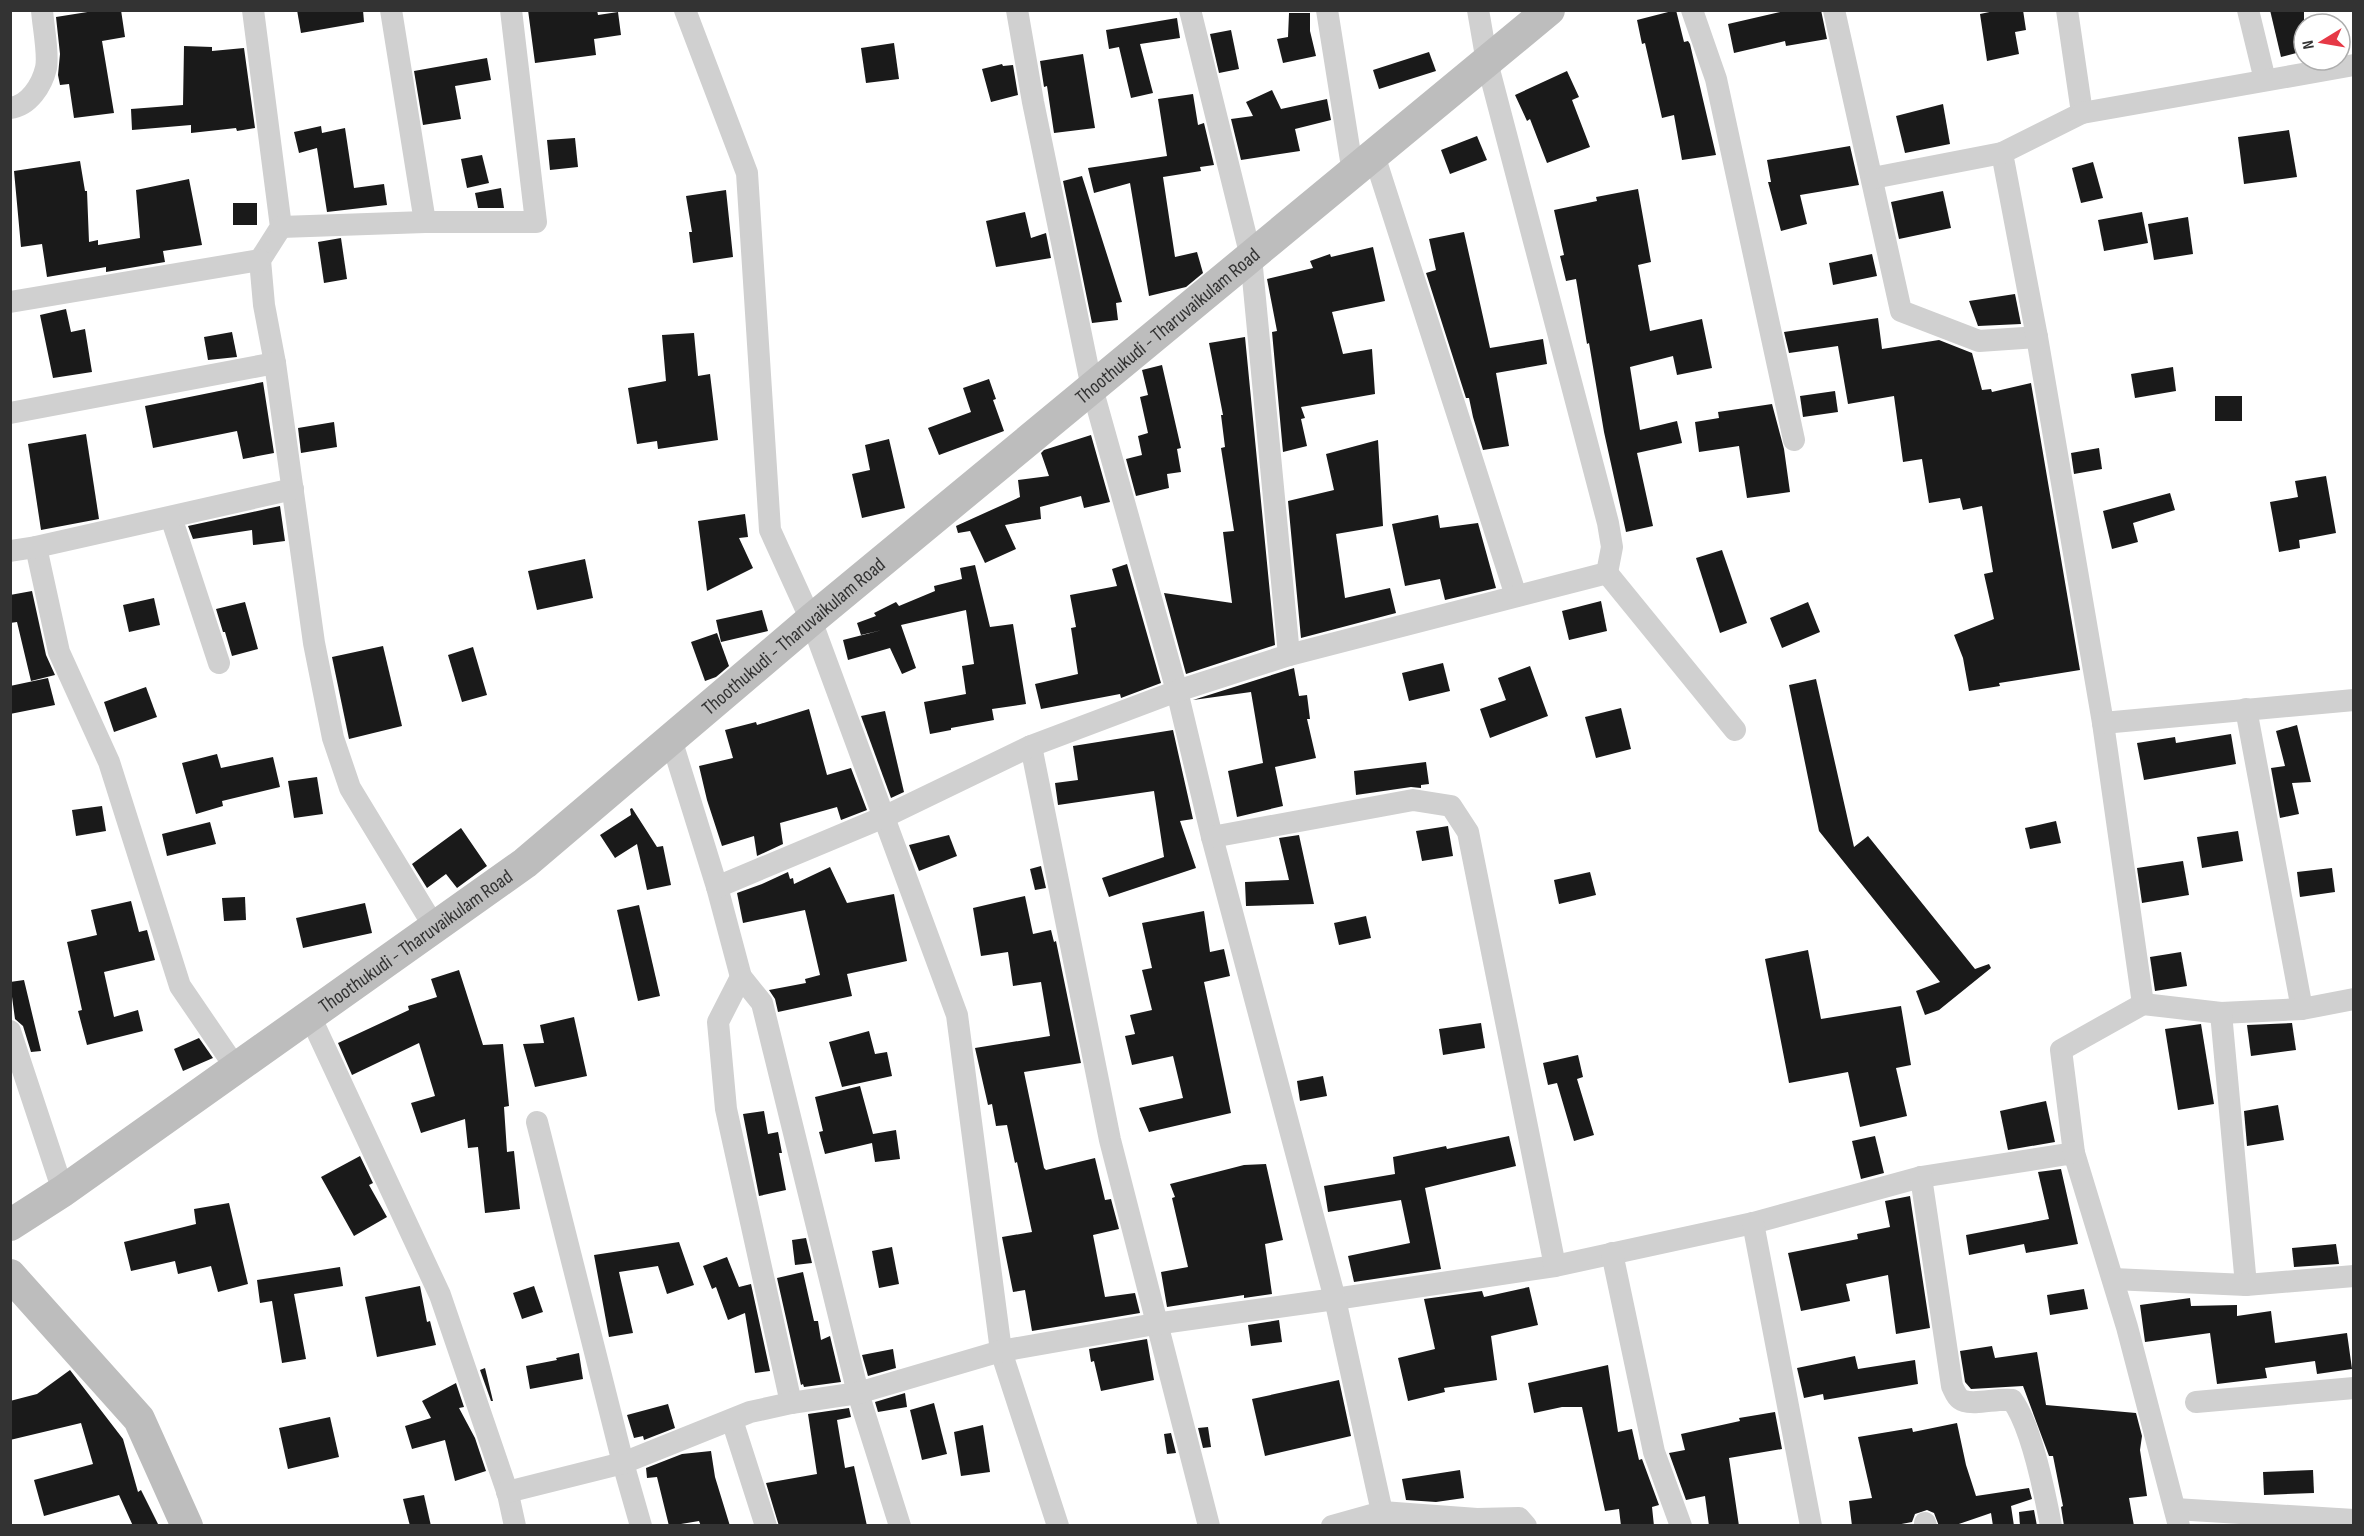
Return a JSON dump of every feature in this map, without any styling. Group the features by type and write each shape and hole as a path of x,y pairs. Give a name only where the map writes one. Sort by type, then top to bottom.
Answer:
{"main road":[{"name":"Thoothukudi - Tharuvaikulam Road","path":"10,1225 63,1191 525,863 811,620 1549,10"},
{"path":"10,1275 139,1419 187,1526"}],"street":[{"path":"10,108 17,108 34,95 47,66 42,10"},
{"path":"253,10 281,227 260,261 264,305 275,363 314,644 333,738 350,788 435,928"},
{"path":"391,10 425,222"},
{"path":"281,227 425,222 536,222 511,10"},
{"path":"685,10 747,173 770,530 811,620 957,1015 1001,1351 1058,1526"},
{"path":"1017,10 1033,102 1092,388 1177,691 1212,837 1335,1299 1385,1519"},
{"path":"1190,10 1251,257 1289,655"},
{"path":"1327,10 1363,164 1516,596"},
{"path":"1478,10 1487,62 1608,523 1612,547 1607,573"},
{"path":"1692,10 1716,79 1794,440"},
{"path":"1834,10 1901,311 1979,341 2037,337"},
{"path":"2067,10 2082,113"},
{"path":"2248,10 2265,80"},
{"path":"1873,178 2002,153 2082,113 2354,65"},
{"path":"2002,153 2037,337 2103,723 2144,1005"},
{"path":"10,302 260,261"},
{"path":"10,413 275,363"},
{"path":"10,551 36,548 293,489"},
{"path":"171,517 219,663"},
{"path":"36,548 59,652 109,762 180,986 236,1068"},
{"path":"717,887 884,817 1031,746 1177,691 1289,655 1607,573"},
{"path":"1607,573 1735,730"},
{"path":"2103,723 2354,700"},
{"path":"2246,709 2302,1009"},
{"path":"671,739 717,887 741,977 762,1003 858,1393 900,1526"},
{"path":"1031,746 1110,1140 1155,1324 1209,1526"},
{"path":"1212,837 1413,800 1451,807 1468,832 1555,1266"},
{"path":"741,977 718,1022 726,1109 791,1403"},
{"path":"2354,999 2302,1009 2221,1013 2144,1005 2061,1050 2074,1153 2113,1279 2177,1517 2354,1520"},
{"path":"2221,1013 2246,1285"},
{"path":"310,1016 440,1295 507,1492 515,1526"},
{"path":"10,1031 63,1191"},
{"path":"537,1122 641,1526"},
{"path":"507,1492 623,1463 750,1412 858,1393 1001,1351 1155,1324 1555,1266 1752,1223 1921,1177 2074,1153"},
{"path":"1921,1177 1952,1386 1957,1396 1965,1401 2005,1399 2012,1400 2019,1408 2034,1455 2051,1526"},
{"path":"1752,1223 1811,1526"},
{"path":"1612,1253 1654,1452 1681,1526"},
{"path":"2113,1279 2246,1285 2354,1276"},
{"path":"2196,1402 2354,1388"},
{"path":"732,1420 766,1526"},
{"path":"1332,1526 1385,1519 1519,1518 1526,1526"}],"building":[{"path":"100,10 121,10 125,37 102,41 114,113 74,118 69,84 60,85 58,75 60,54 56,17"},
{"path":"297,10 363,10 364,22 301,33"},
{"path":"528,10 597,10 598,15 618,12 621,35 594,39 596,55 535,63"},
{"path":"1676,10 1684,42 1688,41 1690,44 1716,155 1682,160 1674,115 1662,118 1645,43 1642,44 1637,20"},
{"path":"1789,10 1821,10 1827,39 1786,46 1785,41 1734,53 1728,24"},
{"path":"1999,10 2023,10 2026,30 2015,32 2019,54 1987,61 1980,14"},
{"path":"2270,10 2304,10 2304,12 2292,12 2292,54 2281,57"},
{"path":"1289,13 1310,13 1310,31 1316,56 1283,63 1277,39 1288,37"},
{"path":"1177,18 1180,38 1140,44 1153,93 1131,98 1119,47 1109,49 1106,30"},
{"path":"1231,30 1239,69 1219,73 1210,34"},
{"path":"894,43 899,79 866,83 861,48"},
{"path":"184,46 212,47 212,51 244,48 255,128 191,133 191,125 132,130 131,109 183,105"},
{"path":"1429,52 1436,71 1379,89 1373,70"},
{"path":"1083,54 1095,128 1054,133 1047,86 1044,87 1040,61"},
{"path":"487,58 491,80 455,86 461,119 423,125 414,71"},
{"path":"1002,64 1003,66 1013,65 1018,95 991,102 982,69"},
{"path":"1567,71 1579,97 1572,100 1590,147 1547,163 1530,119 1527,121 1515,95"},
{"path":"1272,90 1281,109 1327,99 1331,120 1295,129 1300,151 1241,160 1231,119 1253,116 1246,102"},
{"path":"1193,94 1198,125 1204,123 1214,165 1200,167 1201,171 1163,177 1175,257 1197,252 1203,273 1186,287 1149,296 1130,183 1094,193 1088,168 1167,156 1158,99"},
{"path":"1943,104 1950,144 1905,153 1896,116"},
{"path":"321,126 322,133 345,128 354,188 384,184 387,205 327,212 317,148 299,153 294,132"},
{"path":"2289,130 2297,177 2244,184 2238,137"},
{"path":"1477,136 1487,160 1450,174 1441,150"},
{"path":"575,138 578,167 550,170 547,140"},
{"path":"1850,146 1859,185 1800,195 1807,224 1781,231 1768,182 1771,182 1767,160"},
{"path":"482,155 489,183 467,188 461,159"},
{"path":"80,161 85,191 87,191 89,242 98,240 98,245 140,238 136,190 189,179 202,245 163,251 165,262 106,272 106,267 47,277 42,244 21,247 14,171"},
{"path":"2093,162 2103,198 2081,203 2072,168"},
{"path":"1082,176 1122,302 1116,303 1118,320 1092,323 1063,181"},
{"path":"501,188 504,208 478,208 475,193"},
{"path":"1638,189 1651,262 1638,265 1650,331 1702,319 1712,368 1677,375 1673,356 1630,367 1640,430 1677,421 1682,443 1637,453 1653,526 1626,532 1604,432 1576,279 1566,281 1560,256 1564,255 1554,210 1597,201 1596,197"},
{"path":"726,190 733,257 693,263 689,232 692,232 686,196"},
{"path":"1943,191 1951,228 1899,239 1891,202"},
{"path":"233,203 257,203 257,225 233,225"},
{"path":"1025,212 1031,238 1046,233 1051,258 996,267 986,221"},
{"path":"2142,212 2148,243 2104,251 2098,220"},
{"path":"2188,217 2193,254 2154,260 2148,224"},
{"path":"1464,232 1490,348 1543,339 1547,364 1496,373 1509,446 1483,450 1469,398 1466,398 1426,273 1436,270 1429,239"},
{"path":"341,238 347,279 324,283 318,242"},
{"path":"1373,247 1385,301 1332,312 1343,354 1372,349 1375,394 1301,407 1305,418 1301,419 1307,446 1283,452 1272,332 1277,331 1267,279 1313,268 1310,261 1330,254 1331,257"},
{"path":"1872,254 1877,276 1833,285 1829,263"},
{"path":"2015,294 2021,324 1978,326 1969,301"},
{"path":"66,309 71,332 85,329 92,372 53,378 40,315"},
{"path":"1878,318 1882,349 1939,340 1972,353 1982,390 1991,389 1992,392 2031,383 2080,670 1999,683 2000,686 1969,691 1963,658 1954,635 1994,619 1984,574 1993,572 1982,506 1963,510 1960,498 1929,503 1922,459 1903,462 1894,396 1848,404 1838,346 1789,353 1784,332"},
{"path":"232,332 237,357 208,360 204,337"},
{"path":"694,333 698,376 710,374 718,440 658,449 657,441 637,444 628,388 666,381 662,335"},
{"path":"1245,337 1275,645 1186,674 1164,593 1232,603 1223,532 1234,531 1221,448 1225,447 1221,415 1223,415 1209,343"},
{"path":"1162,365 1181,448 1177,449 1181,472 1167,474 1169,488 1136,496 1126,459 1142,455 1138,436 1148,433 1140,397 1148,395 1142,370"},
{"path":"2173,367 2176,391 2135,398 2131,374"},
{"path":"989,379 996,399 993,400 1004,431 939,455 928,428 971,412 963,388"},
{"path":"263,382 274,453 243,459 237,431 153,448 145,406"},
{"path":"1835,391 1838,412 1803,417 1800,396"},
{"path":"2215,396 2242,396 2242,421 2215,421"},
{"path":"1772,404 1784,449 1790,492 1747,498 1739,446 1699,452 1695,422 1719,418 1718,412"},
{"path":"334,422 337,447 301,453 298,428"},
{"path":"86,434 99,519 41,530 28,444"},
{"path":"1091,435 1110,502 1084,508 1081,496 1040,507 1041,519 1005,525 1016,549 985,563 970,531 958,533 956,526 1020,497 1018,480 1049,476 1041,453 1044,450"},
{"path":"889,439 905,508 862,518 852,474 870,470 865,445"},
{"path":"1378,440 1383,526 1336,534 1345,598 1390,588 1396,613 1301,638 1288,501 1334,490 1326,454"},
{"path":"2099,448 2102,469 2074,474 2071,453"},
{"path":"2326,476 2336,533 2299,540 2300,548 2279,552 2270,502 2298,497 2295,481"},
{"path":"2170,493 2175,510 2133,523 2138,542 2112,549 2103,511"},
{"path":"280,506 285,541 253,545 252,530 193,539 188,526"},
{"path":"745,514 748,537 739,538 753,568 707,591 698,521"},
{"path":"1438,515 1440,528 1478,523 1496,588 1445,600 1440,579 1405,586 1392,524"},
{"path":"1722,550 1747,623 1720,633 1696,558"},
{"path":"585,559 593,598 537,610 528,571"},
{"path":"1127,564 1161,683 1121,698 1120,694 1041,709 1035,684 1078,674 1071,628 1076,627 1070,595 1117,586 1112,569"},
{"path":"975,565 990,627 1013,624 1026,704 992,709 994,720 930,734 924,702 966,694 962,666 974,664 966,610 901,625 916,668 902,674 890,648 848,660 843,640 882,630 861,635 857,623 876,616 874,613 896,602 899,606 935,591 934,586 962,579 960,568"},
{"path":"32,591 46,655 55,675 31,681 17,622 10,623 10,595"},
{"path":"154,598 160,625 129,632 123,605"},
{"path":"1601,601 1607,631 1569,640 1562,611"},
{"path":"245,602 258,649 232,656 216,609"},
{"path":"1808,602 1820,632 1782,648 1770,618"},
{"path":"762,610 768,631 721,642 716,620"},
{"path":"717,633 729,666 716,677 705,681 691,642"},
{"path":"383,646 402,726 349,739 332,657"},
{"path":"473,647 487,695 462,702 448,655"},
{"path":"1443,663 1450,691 1409,701 1402,673"},
{"path":"1530,666 1548,716 1490,738 1480,709 1506,700 1498,678"},
{"path":"1294,668 1299,696 1307,695 1310,719 1307,719 1316,758 1275,767 1283,806 1237,817 1228,771 1263,763 1251,692 1193,700"},
{"path":"48,678 55,705 10,714 10,686"},
{"path":"1816,679 1854,847 1868,836 1975,969 1989,964 1991,968 1939,1010 1925,1015 1916,991 1940,982 1819,831 1789,685"},
{"path":"146,687 157,717 114,732 104,702"},
{"path":"1621,708 1631,749 1596,758 1585,717"},
{"path":"809,709 827,775 851,768 867,810 841,820 837,807 780,823 783,844 757,856 754,836 722,846 699,766 733,758 725,730 756,722 757,725"},
{"path":"885,711 904,792 891,798 861,716"},
{"path":"2297,725 2311,782 2292,783 2299,814 2280,818 2271,768 2285,766 2276,731"},
{"path":"1173,730 1193,819 1180,821 1196,868 1109,897 1102,878 1164,857 1154,791 1058,805 1055,783 1078,780 1073,746"},
{"path":"2231,734 2236,764 2144,780 2137,743 2175,737 2176,743"},
{"path":"217,754 221,768 273,757 280,787 222,801 223,806 196,814 182,763"},
{"path":"1426,762 1429,784 1421,785 1421,788 1411,787 1356,795 1354,771"},
{"path":"317,777 323,814 294,818 288,781"},
{"path":"102,806 106,831 76,836 72,810"},
{"path":"632,808 657,847 663,846 671,885 647,890 637,844 615,858 600,835 631,815 630,809"},
{"path":"2056,821 2061,843 2030,849 2025,828"},
{"path":"210,822 216,844 167,856 162,834"},
{"path":"1448,826 1453,856 1422,861 1416,831"},
{"path":"461,828 487,866 457,888 446,874 427,888 412,864"},
{"path":"2238,831 2243,861 2202,868 2197,837"},
{"path":"949,835 957,856 919,871 909,845"},
{"path":"1299,835 1314,904 1246,906 1245,882 1289,880 1279,838"},
{"path":"2183,861 2189,895 2142,903 2137,868"},
{"path":"1041,866 1046,888 1035,890 1030,869"},
{"path":"830,867 847,903 894,894 907,961 847,974 852,996 778,1012 775,999 769,990 806,983 805,979 820,975 805,910 743,923 737,893 788,872 794,884"},
{"path":"2332,868 2335,892 2300,897 2297,872"},
{"path":"1590,872 1596,895 1559,904 1554,880"},
{"path":"1025,896 1033,934 1051,930 1054,942 1056,941 1081,1063 1024,1072 1044,1168 1046,1170 1095,1158 1105,1200 1111,1199 1119,1229 1093,1235 1105,1297 1135,1293 1140,1313 1032,1331 1025,1290 1013,1292 1002,1237 1032,1232 1007,1125 996,1126 992,1104 988,1105 975,1048 1050,1036 1041,982 1013,986 1008,952 981,956 973,908"},
{"path":"245,897 246,920 224,921 222,898"},
{"path":"131,901 139,932 147,930 155,960 104,972 114,1017 138,1010 143,1031 87,1045 78,1011 82,1010 67,942 97,935 91,910"},
{"path":"365,903 372,933 303,948 296,918"},
{"path":"639,905 660,996 638,1001 617,910"},
{"path":"1204,911 1210,952 1224,949 1230,976 1204,982 1231,1113 1149,1132 1139,1108 1183,1098 1173,1056 1132,1065 1125,1036 1135,1034 1130,1015 1152,1010 1142,970 1152,968 1142,923"},
{"path":"1366,916 1371,938 1339,945 1334,923"},
{"path":"1808,950 1821,1019 1901,1006 1911,1065 1896,1068 1907,1116 1860,1127 1848,1072 1789,1083 1765,959"},
{"path":"2181,952 2187,986 2155,991 2150,957"},
{"path":"459,970 483,1045 503,1044 509,1106 504,1107 507,1152 514,1151 520,1209 485,1213 478,1147 468,1148 465,1119 421,1133 411,1103 435,1096 419,1043 352,1075 338,1043 409,1010 408,1006 437,997 431,979"},
{"path":"24,980 41,1051 31,1052 23,1026 15,1019 10,982"},
{"path":"574,1017 587,1076 535,1087 523,1044 544,1043 540,1025"},
{"path":"1481,1023 1485,1048 1443,1055 1439,1029"},
{"path":"2292,1023 2296,1050 2251,1056 2247,1025"},
{"path":"2201,1024 2214,1104 2178,1110 2165,1029"},
{"path":"869,1031 875,1054 887,1052 892,1076 842,1087 829,1042"},
{"path":"199,1038 213,1058 183,1071 174,1049"},
{"path":"1578,1055 1583,1077 1577,1079 1594,1135 1574,1141 1557,1083 1548,1085 1543,1063"},
{"path":"1323,1076 1327,1096 1300,1101 1297,1081"},
{"path":"860,1086 873,1134 896,1130 900,1159 875,1162 872,1143 825,1154 819,1132 823,1131 815,1097"},
{"path":"2046,1101 2055,1142 2008,1150 2000,1111"},
{"path":"2278,1105 2284,1140 2247,1146 2244,1111"},
{"path":"764,1111 768,1134 778,1132 782,1153 779,1153 786,1190 759,1196 743,1114"},
{"path":"1509,1136 1516,1166 1425,1188 1441,1269 1354,1282 1348,1256 1410,1243 1401,1200 1328,1212 1324,1186 1395,1174 1393,1157"},
{"path":"1875,1136 1884,1173 1861,1179 1852,1141"},
{"path":"360,1156 373,1183 369,1185 387,1217 354,1236 321,1177"},
{"path":"1266,1164 1283,1240 1265,1244 1272,1294 1244,1298 1244,1295 1167,1307 1161,1272 1188,1267 1172,1198 1175,1197 1170,1184 1244,1165"},
{"path":"2061,1169 2078,1244 2026,1253 2024,1244 1969,1255 1966,1235 2049,1219 2038,1172"},
{"path":"1910,1196 1930,1328 1896,1334 1888,1275 1846,1284 1850,1301 1801,1311 1788,1253 1858,1239 1857,1234 1890,1227 1885,1201"},
{"path":"229,1203 248,1284 218,1292 211,1266 178,1274 175,1261 131,1271 124,1242 196,1224 194,1209"},
{"path":"806,1238 812,1263 795,1265 792,1240"},
{"path":"679,1242 694,1285 667,1294 658,1266 619,1272 633,1333 609,1337 594,1255"},
{"path":"2336,1244 2339,1264 2294,1267 2292,1248"},
{"path":"892,1247 899,1284 879,1288 872,1251"},
{"path":"727,1257 739,1287 751,1284 770,1371 755,1373 745,1313 728,1320 716,1287 712,1289 703,1266"},
{"path":"340,1267 343,1286 294,1294 306,1359 282,1363 272,1301 260,1303 257,1280"},
{"path":"803,1272 814,1321 818,1321 821,1340 830,1336 841,1382 804,1387 803,1384 801,1385 777,1278"},
{"path":"420,1286 427,1322 430,1321 436,1345 377,1357 365,1297"},
{"path":"534,1286 543,1312 522,1319 513,1293"},
{"path":"1529,1287 1538,1325 1491,1336 1497,1380 1444,1388 1445,1392 1408,1401 1398,1358 1435,1349 1424,1299 1482,1291 1484,1297"},
{"path":"2084,1289 2088,1309 2050,1315 2047,1295"},
{"path":"2190,1298 2191,1306 2237,1305 2237,1316 2271,1311 2275,1343 2347,1333 2352,1369 2317,1374 2315,1361 2265,1368 2267,1378 2217,1384 2210,1333 2145,1342 2140,1305"},
{"path":"1279,1320 1282,1342 1251,1346 1248,1325"},
{"path":"1147,1339 1154,1380 1101,1391 1089,1349"},
{"path":"1992,1346 1995,1358 2037,1352 2046,1405 2136,1413 2142,1436 2140,1450 2147,1496 2129,1498 2134,1526 2064,1526 2061,1507 2063,1506 2053,1456 2049,1456 2023,1386 1971,1389 1965,1382 1960,1351"},
{"path":"893,1349 896,1368 868,1376 862,1355"},
{"path":"579,1353 583,1379 530,1389 526,1366"},
{"path":"1855,1356 1858,1369 1915,1360 1918,1384 1824,1400 1823,1394 1804,1398 1797,1368"},
{"path":"1608,1365 1618,1432 1632,1429 1639,1460 1642,1459 1659,1505 1652,1507 1654,1526 1621,1526 1619,1509 1605,1511 1582,1407 1562,1407 1534,1413 1528,1383"},
{"path":"485,1368 493,1401 491,1401 480,1370"},
{"path":"70,1370 123,1439 138,1492 141,1490 159,1526 133,1526 119,1495 44,1516 34,1480 93,1464 81,1423 10,1440 10,1401 37,1394"},
{"path":"1339,1380 1351,1436 1265,1456 1252,1399"},
{"path":"456,1383 464,1407 459,1408 475,1438 486,1471 455,1481 445,1440 412,1449 405,1426 431,1418 422,1401"},
{"path":"905,1393 907,1407 878,1412 875,1402"},
{"path":"934,1403 947,1454 922,1460 910,1410"},
{"path":"668,1404 675,1428 644,1440 643,1436 634,1438 627,1415"},
{"path":"849,1408 851,1417 837,1420 845,1468 854,1466 867,1526 779,1526 766,1483 817,1474 808,1414"},
{"path":"1775,1412 1782,1449 1729,1458 1739,1526 1709,1526 1705,1496 1686,1500 1669,1453 1685,1450 1681,1434 1740,1421 1739,1418"},
{"path":"330,1417 339,1457 288,1469 279,1428"},
{"path":"1957,1423 1966,1465 1976,1496 2029,1488 2032,1499 2011,1506 2014,1526 1993,1526 1991,1513 1953,1526 1939,1526 1934,1513 1927,1510 1915,1514 1912,1522 1891,1526 1852,1526 1849,1501 1872,1498 1858,1437 1912,1428 1913,1432"},
{"path":"983,1425 990,1472 961,1476 954,1432"},
{"path":"1208,1427 1211,1447 1203,1448 1198,1428"},
{"path":"1171,1433 1176,1453 1167,1454 1164,1434"},
{"path":"711,1451 715,1477 730,1526 701,1526 699,1521 669,1526 657,1477 647,1478 646,1468 682,1454"},
{"path":"1460,1470 1464,1498 1436,1502 1406,1500 1402,1479"},
{"path":"2313,1470 2314,1493 2264,1495 2263,1472"},
{"path":"424,1495 431,1526 410,1526 403,1499"},
{"path":"2034,1510 2037,1526 2020,1526 2019,1512"}]}
